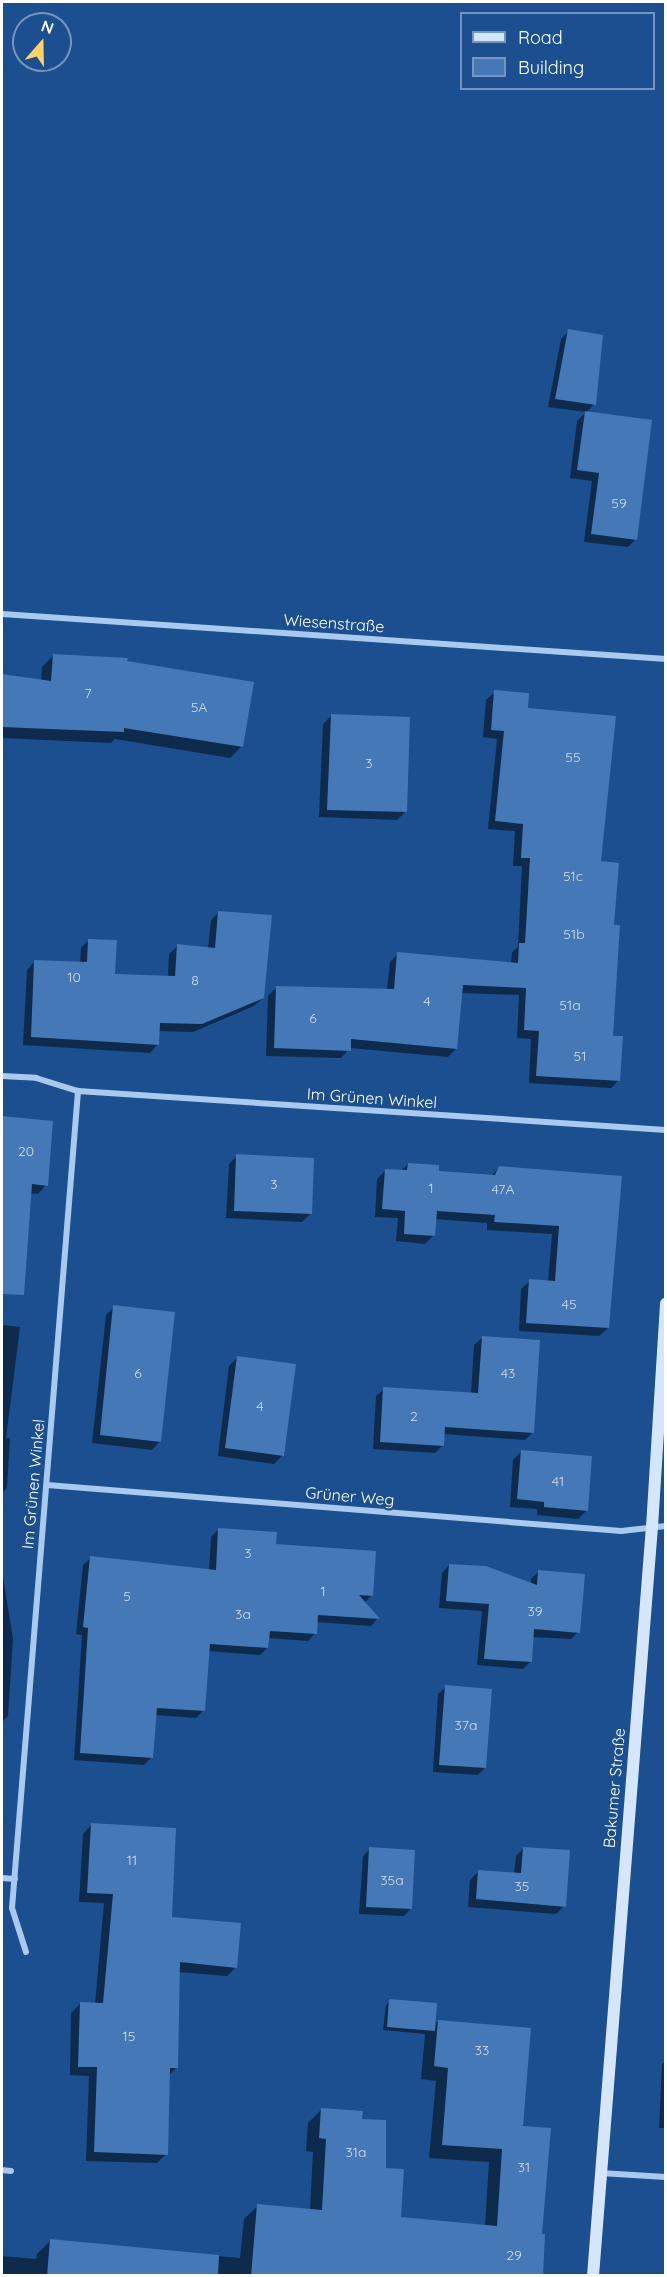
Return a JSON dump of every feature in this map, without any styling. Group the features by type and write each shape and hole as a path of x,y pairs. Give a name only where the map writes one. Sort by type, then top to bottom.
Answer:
{"main road":[{"name":"Bakumer Straße","path":"593,2276 599,2173 652,1527 666,1303"}],"street":[{"name":"Wiesenstraße","path":"2,614 666,659"},
{"name":"Im Grünen Winkel","path":"2,1076 36,1078 78,1091 666,1130"},
{"name":"Im Grünen Winkel","path":"26,1952 12,1908 78,1091"},
{"name":"Grüner Weg","path":"47,1485 621,1531 666,1526"},
{"path":"2,1878 15,1879"},
{"path":"2,2170 11,2171"},
{"path":"599,2173 666,2177"}],"building":[{"path":"568,329 603,335 596,405 555,399"},
{"path":"585,411 652,420 637,540 591,534 599,473 577,470"},
{"path":"53,654 128,658 127,661 254,682 243,747 124,728 124,732 2,727 2,674 51,681"},
{"path":"494,690 529,693 528,708 616,716 601,861 619,863 614,925 620,925 613,1036 623,1036 620,1081 536,1076 539,1031 524,1030 526,988 463,985 457,1049 351,1039 351,1051 274,1048 276,986 394,989 397,952 518,963 519,943 525,943 530,858 521,858 523,824 495,821 504,731 491,730"},
{"path":"331,714 410,717 407,812 327,810"},
{"path":"218,911 272,915 264,998 202,1024 160,1023 159,1045 31,1037 34,960 87,962 88,939 117,940 115,974 175,976 177,944 215,948"},
{"path":"2,1116 53,1121 48,1186 32,1184 24,1295 2,1294"},
{"path":"236,1154 314,1158 312,1214 234,1211"},
{"path":"408,1163 439,1165 439,1171 495,1175 499,1166 622,1176 609,1328 526,1323 529,1279 555,1281 559,1226 494,1222 495,1215 437,1211 435,1236 404,1234 405,1211 382,1209 385,1169 407,1170"},
{"path":"113,1305 175,1312 161,1442 100,1435"},
{"path":"482,1336 540,1340 534,1433 445,1427 444,1446 380,1442 383,1387 478,1393"},
{"path":"237,1356 296,1364 284,1456 225,1448"},
{"path":"521,1450 592,1456 588,1511 544,1507 544,1502 517,1499"},
{"path":"218,1528 277,1532 276,1544 376,1551 373,1596 359,1595 380,1619 318,1615 317,1634 270,1631 268,1648 210,1644 205,1711 157,1708 153,1758 80,1753 88,1628 83,1627 90,1556 216,1570"},
{"path":"449,1564 486,1566 537,1585 538,1570 585,1574 580,1633 534,1629 532,1662 484,1659 489,1604 446,1601"},
{"path":"445,1685 492,1689 486,1768 439,1765"},
{"path":"91,1823 176,1828 172,1917 241,1923 237,1968 180,1962 178,2068 170,2068 168,2155 94,2152 97,2067 78,2067 80,2002 103,2003 113,1894 87,1893"},
{"path":"369,1847 415,1850 412,1909 366,1907"},
{"path":"523,1847 570,1850 566,1907 476,1899 478,1870 521,1873"},
{"path":"389,1999 437,2003 435,2031 387,2027"},
{"path":"438,2020 531,2028 523,2126 551,2128 542,2234 545,2234 543,2276 251,2276 257,2204 322,2210 326,2139 319,2138 321,2108 363,2111 362,2119 386,2120 386,2168 404,2169 401,2217 497,2226 502,2149 442,2145 448,2068 434,2066"},
{"path":"50,2239 219,2255 218,2276 47,2276"}]}
